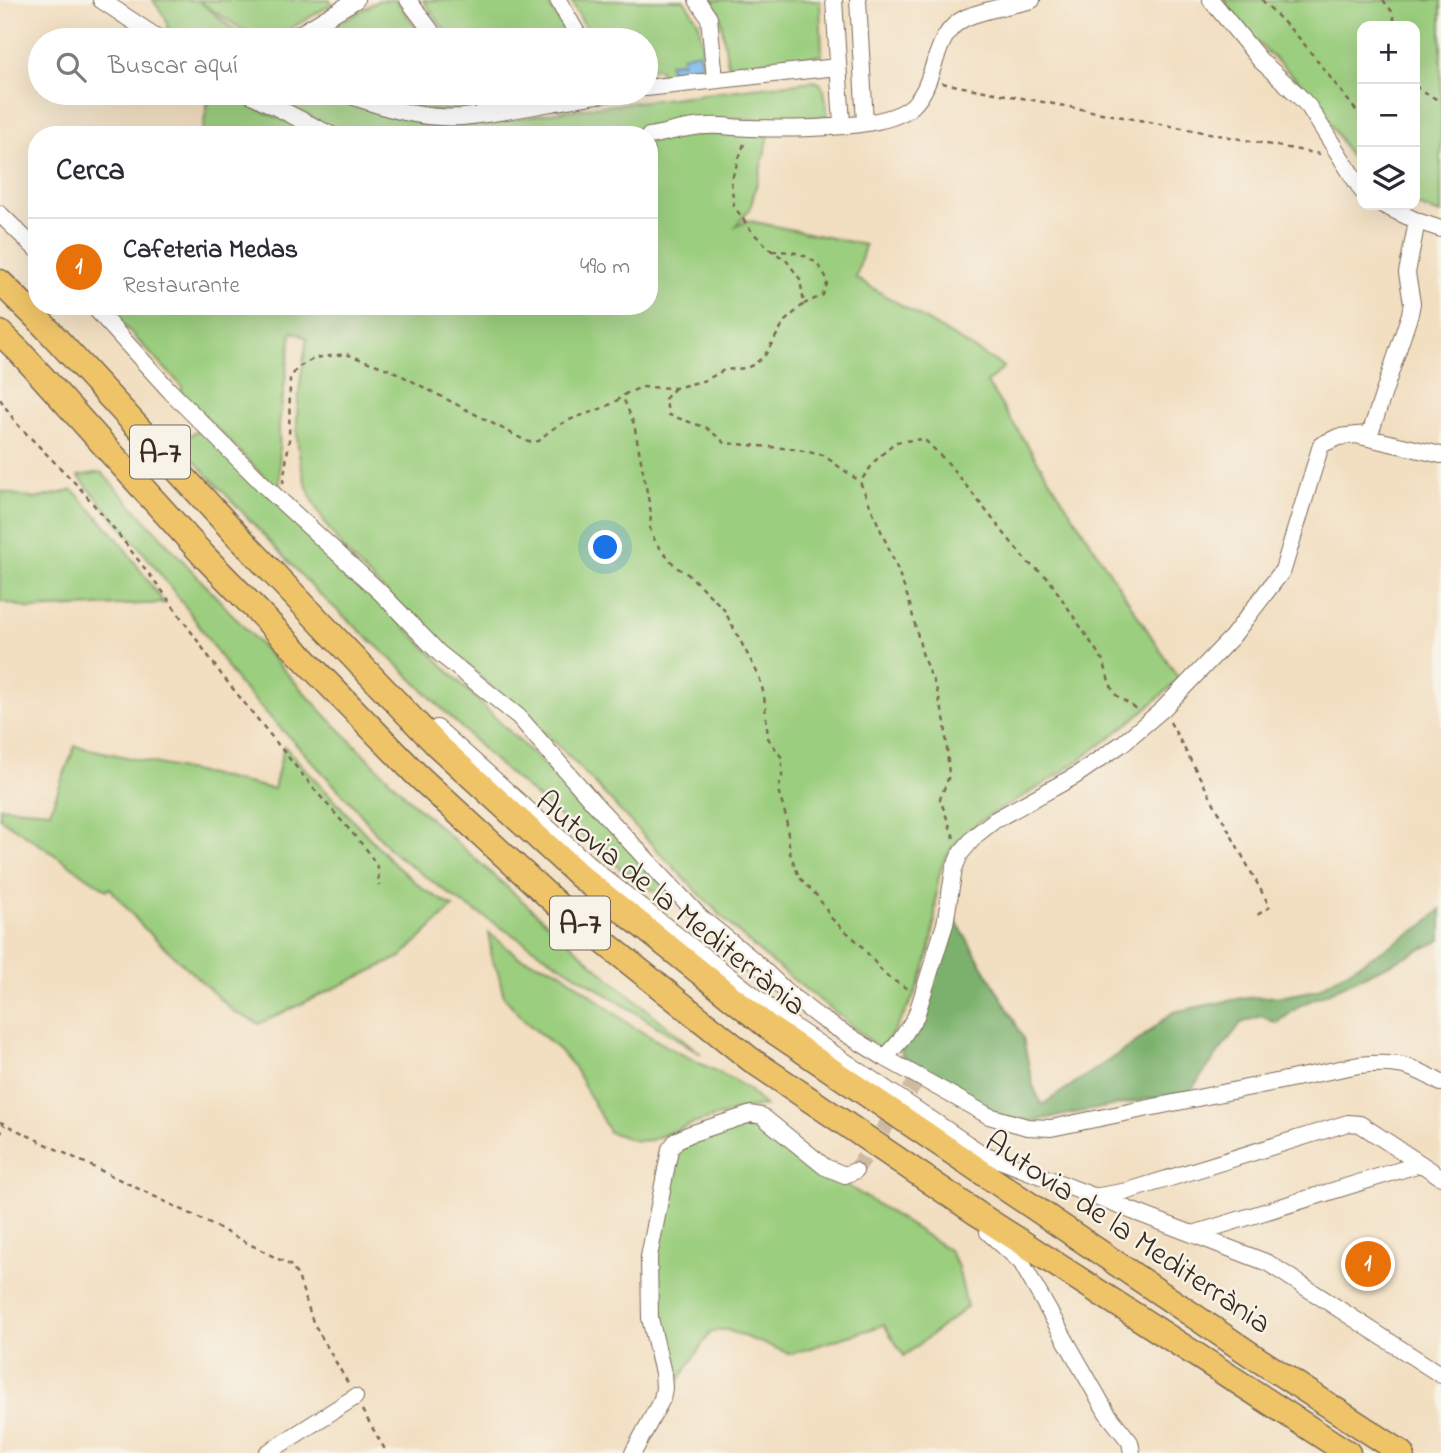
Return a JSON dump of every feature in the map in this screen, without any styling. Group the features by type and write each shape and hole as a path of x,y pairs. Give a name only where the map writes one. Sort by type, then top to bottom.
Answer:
{"highway":[{"name":"Autovia de la Mediterrània","path":"0,282 28,309"},
{"name":"Autovia de la Mediterrània","path":"34,315 319,623 437,746 581,877 772,1030 1402,1453"},
{"name":"Autovia de la Mediterrània","path":"0,333 204,556 416,774 559,906 750,1059 978,1214 1348,1453"}],"street":[{"path":"100,0 143,28"},
{"path":"309,28 356,0"},
{"path":"408,0 429,28"},
{"path":"558,0 574,28"},
{"path":"697,0 709,18 715,79"},
{"path":"834,0 842,124"},
{"path":"858,0 865,123"},
{"path":"658,134 705,125 750,128 865,123 905,111 918,100 929,80 939,50 953,27 965,18 1032,0"},
{"path":"1211,0 1260,60 1303,101 1357,183"},
{"path":"658,86 838,67"},
{"path":"272,105 313,126"},
{"path":"375,105 417,114 461,117 532,105"},
{"path":"484,105 490,113"},
{"path":"1394,210 1441,229"},
{"path":"0,214 28,241"},
{"path":"885,1058 916,1016 945,925 954,869 960,854 976,835 995,820 1075,776 1123,743 1157,715 1232,637 1283,570 1321,445 1338,437 1367,434 1372,428 1405,332 1412,303 1407,273 1417,221"},
{"path":"101,315 170,391 280,500 380,592 439,653 519,717 593,802 700,917 820,1018 885,1058 989,1116 1027,1127 1051,1128 1359,1065 1402,1064 1422,1071 1441,1083"},
{"path":"1360,436 1441,455"},
{"path":"319,623 601,875 797,1029 981,1153 1268,1264 1441,1375"},
{"path":"1422,1071 1441,1069"},
{"path":"633,1453 662,1399 664,1388 650,1318 649,1257 670,1149 677,1140 751,1114 762,1116 825,1167 845,1175 855,1171"},
{"path":"841,1121 996,1239 1021,1262 1107,1412 1131,1448 1148,1453"},
{"path":"1096,1196 1128,1191 1348,1123 1360,1124 1441,1177"},
{"path":"1193,1234 1420,1164"},
{"path":"267,1453 355,1397"}],"path":[{"path":"1262,0 1301,40 1357,112"},
{"path":"1383,0 1394,14 1394,21"},
{"path":"929,80 1341,158"},
{"path":"1420,89 1441,102"},
{"path":"750,128 731,181 734,206 752,232 786,260 800,279 804,304"},
{"path":"280,500 289,442 290,379 297,368 315,358 346,354 391,370 528,442 539,441 549,430 568,419 617,402 625,394 642,387 675,388 706,380 724,370 746,368 755,364 765,355 785,321 804,304 822,295 828,281 821,267 811,259 792,251 772,251"},
{"path":"675,388 665,399 669,415 707,428 725,443 794,449 823,455 860,482 897,568 909,601 924,660 936,687 945,722 949,776 940,799 960,854"},
{"path":"625,394 624,400 634,424 651,513 650,529 656,543 676,567 689,575 723,608 759,676 764,695 768,738 782,758 782,777 778,790 786,817 790,853 799,877 818,897 832,919 860,944 885,975 897,984 923,995"},
{"path":"0,399 16,424 78,486 115,530 221,674 367,850 378,868 379,886"},
{"path":"860,482 875,461 895,442 924,439 948,463 1027,562 1048,578 1104,663 1116,695 1157,715 1270,907 1254,917"},
{"path":"0,1122 290,1265 298,1276 313,1322 387,1453"},
{"path":"0,1135 5,1125"}],"green space":[{"path":"153,0 330,0 332,4 291,28 240,28 199,1 232,28 168,28 166,19"},
{"path":"379,0 396,0 416,28 332,28"},
{"path":"423,0 546,0 563,28 443,28"},
{"path":"571,0 684,0 699,23 705,68 700,71 661,75 658,68 658,28 586,28"},
{"path":"710,0 820,0 822,55 728,65 720,15"},
{"path":"1223,0 1441,0 1441,214 1420,207 1420,21 1357,21 1357,168 1313,95 1256,41"},
{"path":"813,81 820,83 824,89 828,116 778,121 732,118 658,126 329,126 287,105 365,105 413,120 481,125 613,105 658,105 658,100"},
{"path":"207,105 250,105 298,126 204,126"},
{"path":"403,105 471,107 470,110 428,111"},
{"path":"680,133 769,136 750,209 736,226 745,220 865,245 856,278 1004,367 987,383 1179,679 1094,750 1039,787 990,815 957,841 940,872 932,940 919,984 906,1012 880,1050 745,939 556,744 399,605 361,569 339,543 312,499 300,459 297,439 298,399 307,338 292,331 279,424 280,493 181,392 182,386 114,315 658,315 658,139"},
{"path":"205,427 479,702 692,909 636,882 497,763 400,667 316,591 177,442"},
{"path":"101,472 327,717 415,805 611,980 701,1054 456,899 390,850 354,806 239,684 188,610 78,476"},
{"path":"73,490 117,538 164,603 31,609 0,601 0,491 35,499"},
{"path":"75,746 274,789 284,746 395,865 423,889 453,907 401,957 259,1024 234,1012 141,925 110,888 107,890 0,818 0,807 50,811"},
{"path":"1441,909 1441,940 1301,1005 1277,1023 1261,1016 1241,1023 1190,1091 1033,1121 1004,1119 902,1057 901,1046 952,914 1023,1038 1033,1086 1042,1105 1139,1040 1173,1012 1242,998 1285,996 1316,990 1424,925"},
{"path":"489,933 519,957 558,970 630,1025 732,1079 749,1090 765,1106 743,1109 692,1124 651,1140 636,1141 609,1132 575,1069 504,997 492,960"},
{"path":"750,1125 761,1125 834,1177 949,1250 958,1267 967,1307 904,1356 884,1325 791,1354 727,1330 717,1330 710,1333 673,1389 656,1296 656,1251 676,1154 700,1138"}],"water":[{"path":"699,52 701,68 670,71 669,63 683,62 682,56"}],"tunnel":[{"path":"855,1171 920,1076"}],"place":[{"name":"Cafeteria Medas","path":"1368,1264"}]}
